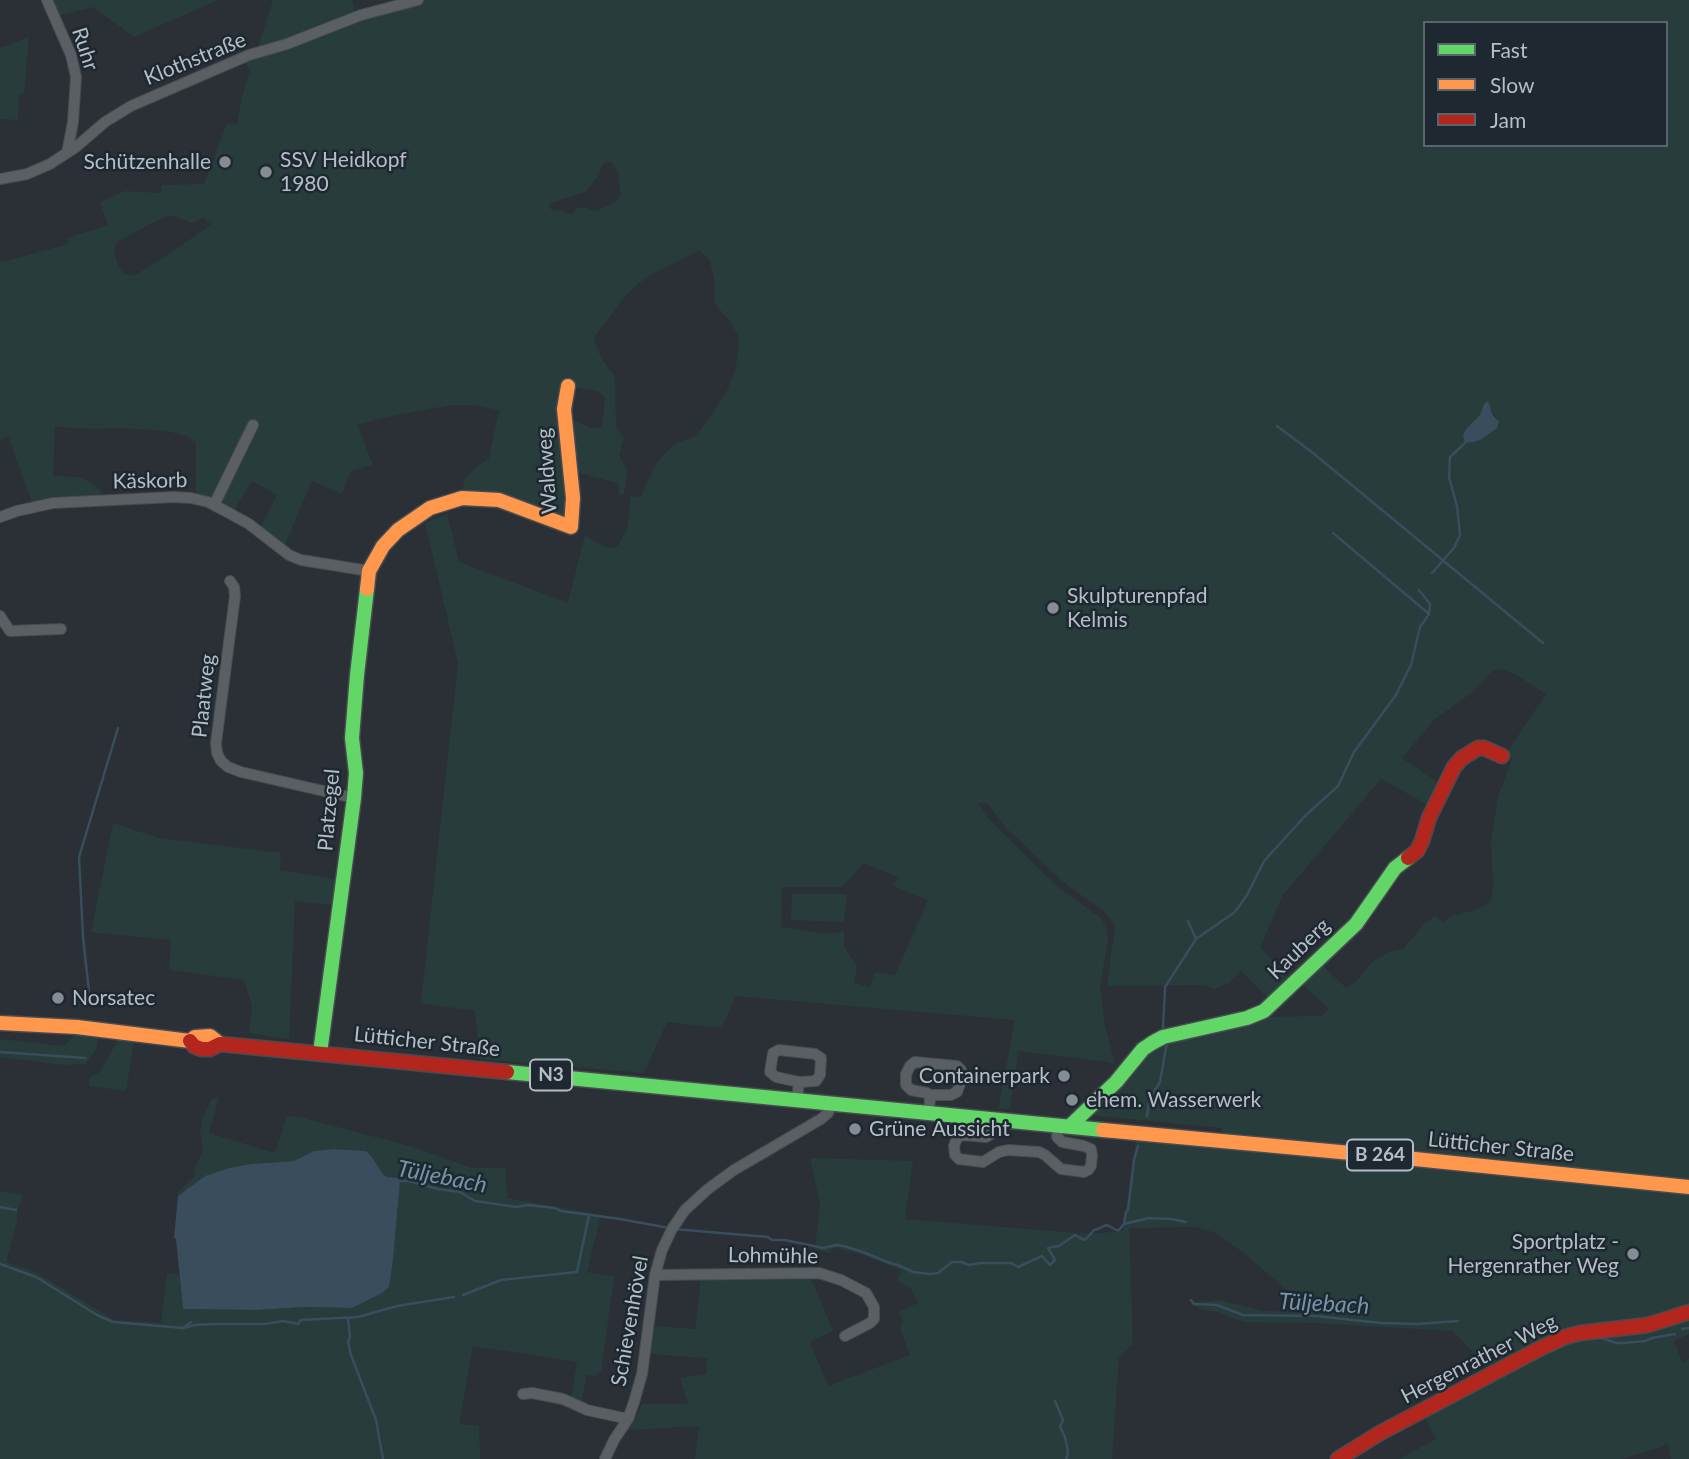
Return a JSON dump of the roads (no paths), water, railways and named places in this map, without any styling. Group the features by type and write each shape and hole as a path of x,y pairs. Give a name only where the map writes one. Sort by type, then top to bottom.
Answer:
{"street":[{"name":"Ruhr","path":"47,0 71,55 76,77 74,122 67,153"},
{"name":"Klothstraße","path":"0,179 27,174 50,164 104,121 131,106 249,55 287,44 361,15 418,0"},
{"name":"Waldweg","path":"369,571 383,546 398,530 430,509 462,498 499,500 571,527 573,498 564,409 568,386"},
{"path":"214,505 253,425"},
{"name":"Käskorb","path":"0,517 53,503 182,497 198,499 249,524 289,555 301,560 369,571"},
{"name":"Platzegel","path":"320,1053 354,798 356,773 352,738 369,571"},
{"name":"Plaatweg","path":"230,581 235,596 216,743 221,761 241,772 354,798"},
{"path":"0,616 10,631 61,629"},
{"name":"Kauberg","path":"1064,1126 1116,1082 1132,1060 1152,1043 1174,1034 1247,1018 1264,1011 1356,924 1395,868 1417,851 1429,818 1454,767 1462,758 1478,748 1502,756"},
{"name":"Lütticher Straße","path":"0,1023 77,1027 191,1041 201,1049 220,1044 797,1100 929,1104 995,1120 1405,1158 1689,1188"},
{"path":"779,1050 791,1051 816,1054 821,1058 820,1075 816,1081 799,1082 776,1077 771,1072 773,1053 779,1050"},
{"name":"Lütticher Straße","path":"915,1062 957,1066 961,1070 957,1092 951,1095 933,1095 929,1104 927,1093 911,1090 906,1085 909,1066 915,1062"},
{"path":"797,1100 799,1082"},
{"name":"Schievenhövel","path":"605,1459 635,1402 642,1374 655,1275 671,1228 685,1209 708,1189 734,1170 821,1119 828,1113 832,1102"},
{"path":"995,1120 993,1131 986,1137 962,1135 957,1138 955,1155 959,1159 983,1163 999,1152 1008,1150 1039,1152 1061,1169 1088,1170 1091,1166 1091,1150 1062,1142 1057,1136 1064,1126"},
{"name":"Lohmühle","path":"655,1275 819,1273 841,1280 866,1293 874,1307 874,1319 845,1336"},
{"name":"Hergenrather Weg","path":"1338,1459 1366,1440 1565,1337 1648,1325 1689,1312"},
{"name":"Schievenhövel","path":"523,1394 532,1393 563,1399 587,1410 628,1419"}],"water":[{"path":"1487,401 1492,414 1499,422 1497,428 1482,439 1465,443 1463,435 1466,429 1480,415"},
{"path":"314,1151 366,1151 383,1174 400,1181 389,1287 352,1308 183,1309 174,1238 178,1196 205,1176 229,1168 294,1161"}],"waterway":[{"path":"1277,426 1543,643"},
{"path":"1432,573 1454,548 1460,535 1457,506 1449,477 1450,457 1465,443"},
{"path":"1333,533 1429,614"},
{"path":"1163,1029 1165,987 1196,939 1235,912 1264,861 1305,816 1338,786 1354,752 1396,695 1411,665 1420,627 1429,614 1430,604 1419,590"},
{"path":"89,992 79,857 118,728"},
{"path":"1188,921 1196,939"},
{"path":"1147,1116 1149,1103 1160,1082 1167,1042"},
{"path":"0,1052 85,1058"},
{"path":"1124,1224 1138,1146"},
{"name":"Tüljebach","path":"400,1181 460,1192 475,1201 516,1207 528,1205 555,1208 669,1228"},
{"path":"0,1207 16,1210"},
{"path":"463,1295 501,1280 577,1272 589,1215"},
{"name":"Tüljebach","path":"674,1229 768,1237 772,1240 823,1248 844,1246 913,1272 931,1274 938,1273 952,1262 969,1265 1011,1263 1018,1267 1042,1256 1050,1265 1055,1260 1048,1248 1059,1246 1075,1235 1084,1240 1094,1230 1104,1226 1119,1230 1124,1224 1149,1218 1186,1222"},
{"name":"Tüljebach","path":"0,1264 36,1277 113,1322 183,1328 191,1322"},
{"path":"183,1328 194,1325 265,1324 283,1321 298,1324 301,1320 358,1317 397,1306 454,1297"},
{"name":"Tüljebach","path":"1191,1300 1194,1304 1217,1305 1243,1315 1316,1316 1381,1323 1458,1321"},
{"path":"348,1318 351,1355 376,1420 383,1459"},
{"path":"1682,1329 1689,1328"},
{"path":"1596,1338 1624,1343 1675,1334"},
{"path":"1055,1401 1063,1420 1060,1427 1067,1447 1066,1459"}],"place":[{"name":"Schützenhalle","path":"225,162"},
{"name":"SSV Heidkopf 1980","path":"266,172"},
{"name":"Skulpturenpfad Kelmis","path":"1053,608"},
{"name":"Norsatec","path":"58,998"},
{"name":"Containerpark","path":"1064,1076"},
{"name":"ehem. Wasserwerk","path":"1072,1100"},
{"name":"Grüne Aussicht","path":"855,1129"},
{"name":"Sportplatz - Hergenrather Weg","path":"1633,1254"}]}
